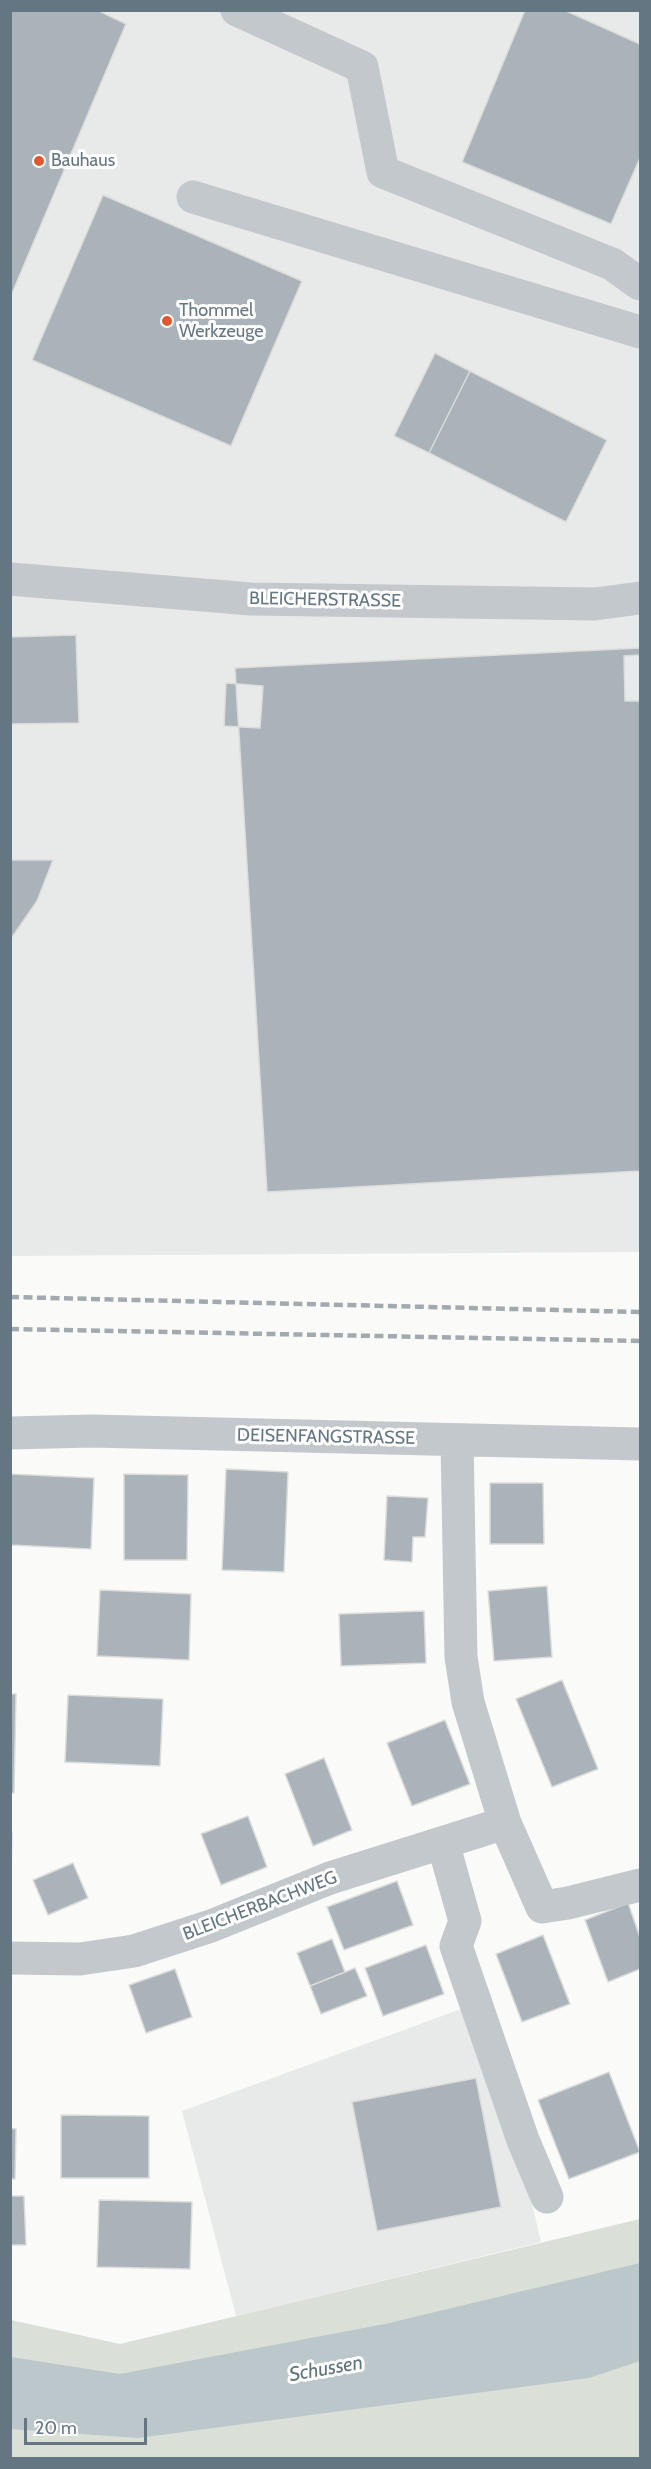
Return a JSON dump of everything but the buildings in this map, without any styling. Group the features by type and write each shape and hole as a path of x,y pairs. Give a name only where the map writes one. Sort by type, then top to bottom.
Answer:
{"street":[{"path":"237,10 362,67 384,172 612,264 640,284"},
{"path":"193,197 640,332"},
{"name":"BLEICHERSTRASSE","path":"10,579 251,599 595,604 640,598"},
{"name":"DEISENFANGSTRASSE","path":"10,1433 92,1431 640,1444"},
{"path":"457,1440 461,1657 468,1702 505,1823 542,1907 640,1885"},
{"name":"BLEICHERBACHWEG","path":"10,1958 80,1959 134,1951 211,1926 330,1878 505,1823"},
{"path":"443,1843 465,1920 456,1946 523,2140 547,2198"}],"shaded area":[{"path":"10,11 640,11 640,1252 11,1256"},
{"path":"464,2008 530,2195 541,2242 236,2316 182,2111"},
{"path":"640,2219 640,2458 11,2458 11,2320 120,2344"}],"water":[{"name":"Schussen","path":"640,2263 640,2361 589,2378 138,2438 11,2429 11,2357 120,2374 385,2324"}],"railway":[{"path":"10,1297 640,1312"},
{"path":"10,1329 640,1341"}],"place":[{"name":"Bauhaus","path":"39,161"},
{"name":"Thommel Werkzeuge","path":"167,321"}]}
